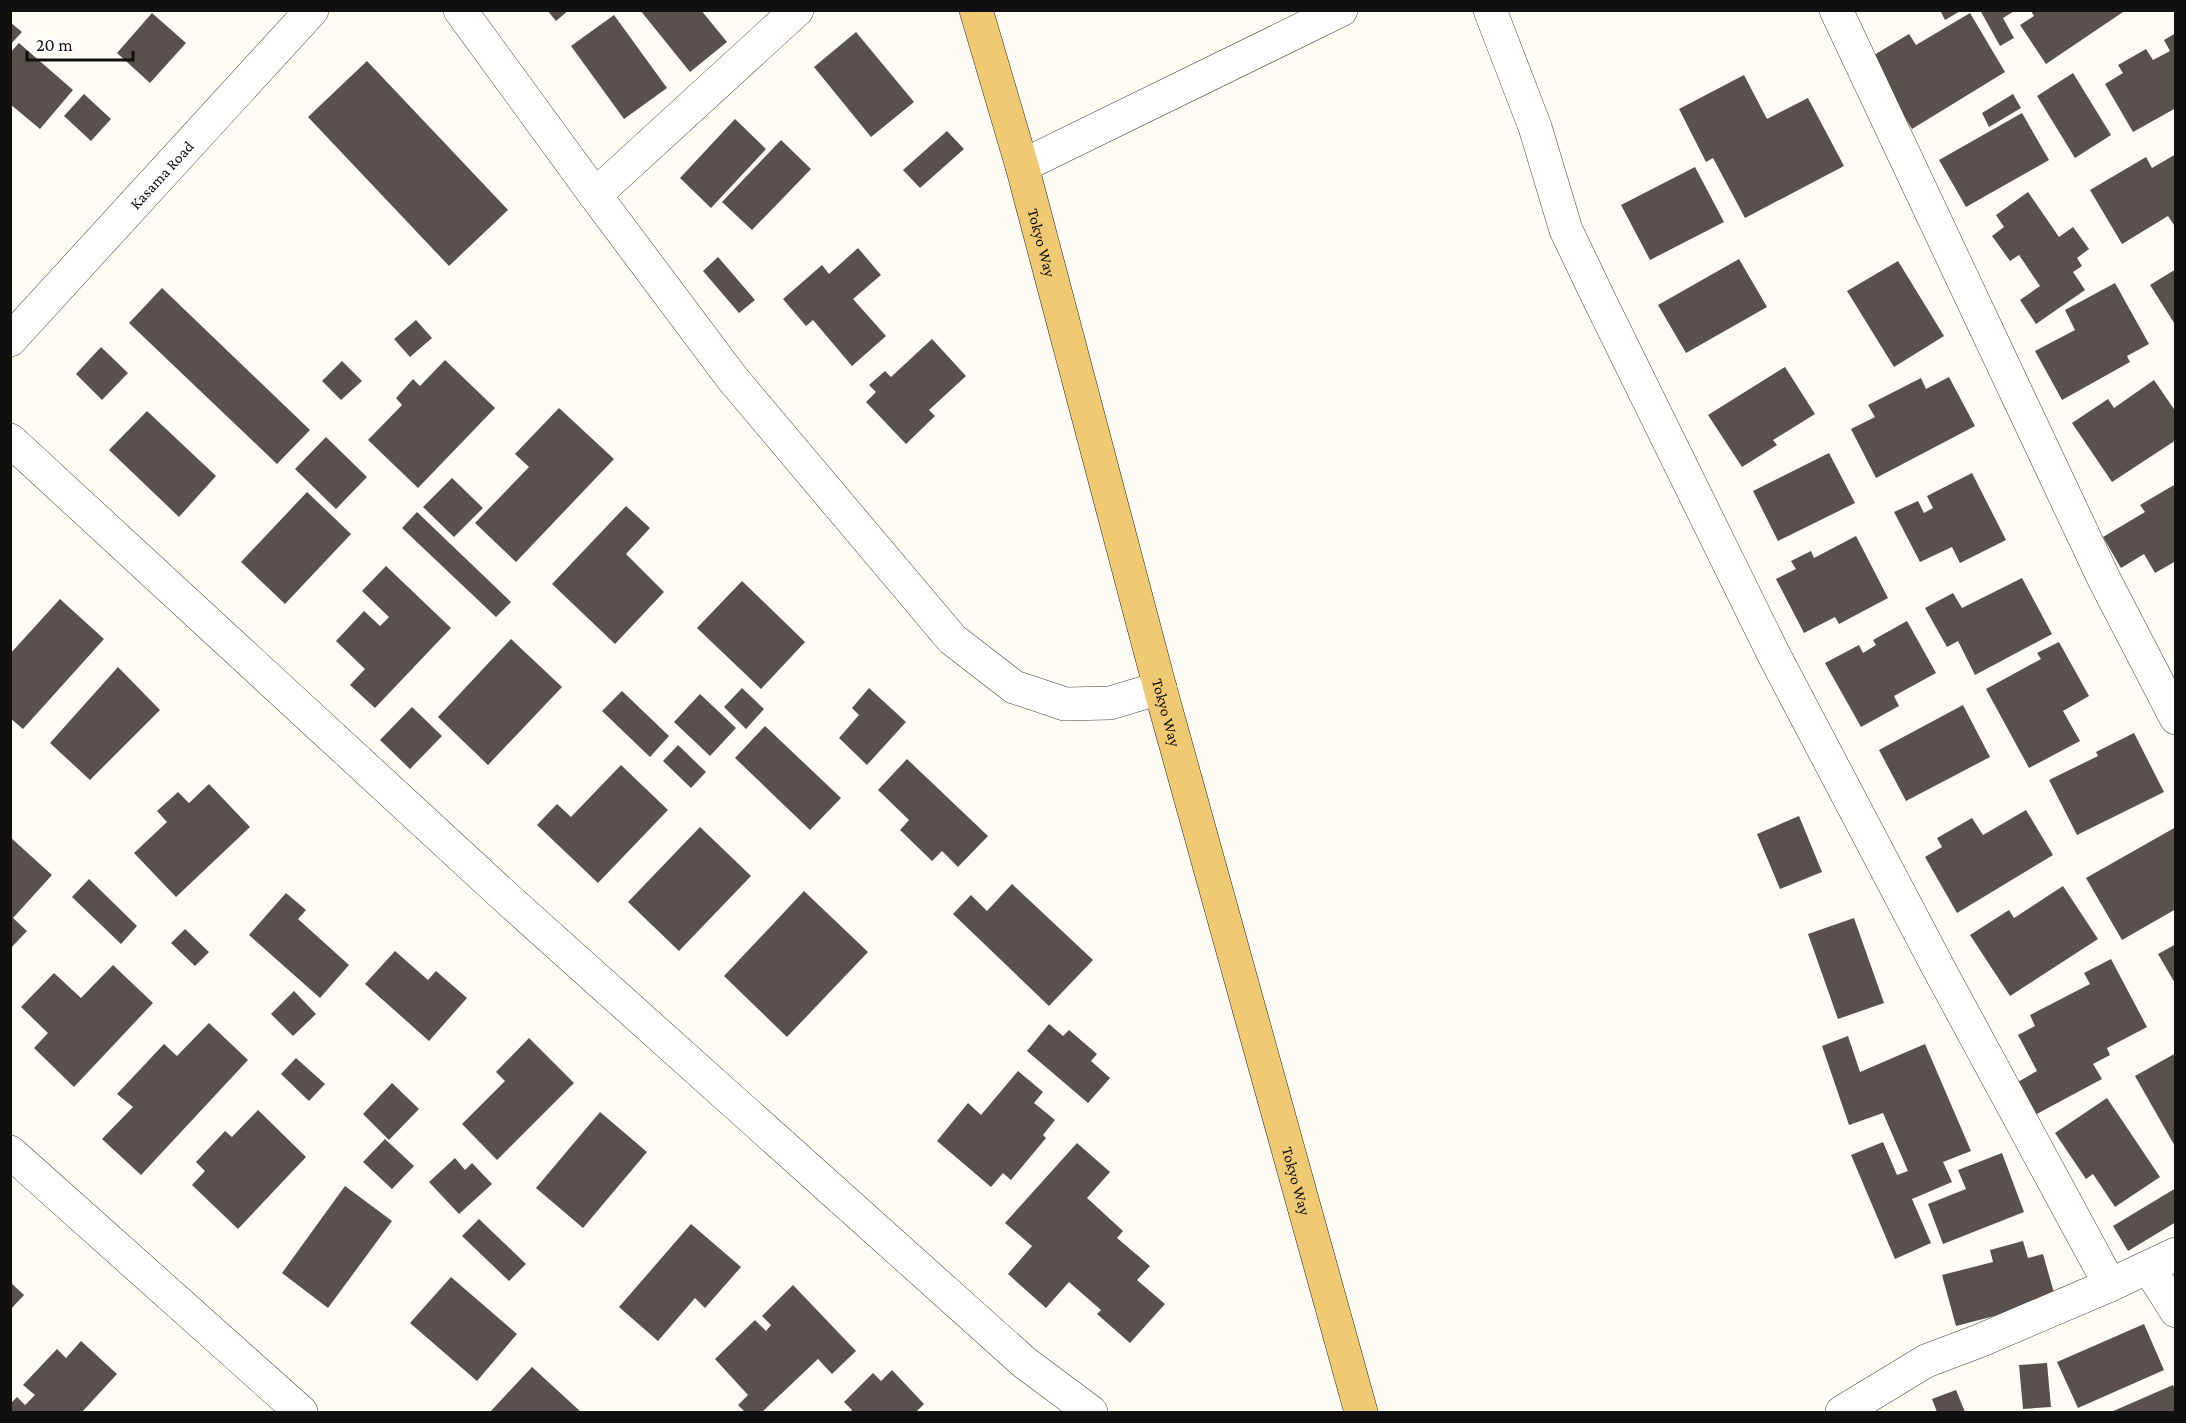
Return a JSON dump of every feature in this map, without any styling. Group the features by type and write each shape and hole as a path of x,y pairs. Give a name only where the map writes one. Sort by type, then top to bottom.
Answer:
{"main road":[{"name":"Tokyo Way","path":"976,10 1022,166 1160,688 1361,1413"}],"street":[{"name":"Kasama Road","path":"10,340 312,10"},
{"path":"460,10 732,378 952,639 1014,687 1065,704 1110,703 1160,688"},
{"path":"595,195 797,10"},
{"path":"1022,166 1341,10"},
{"path":"1490,10 1535,127 1566,230 1599,299 1774,654 1938,967 2110,1285"},
{"path":"1836,10 2104,579 2175,718"},
{"path":"10,440 512,903 1025,1363 1091,1413"},
{"path":"10,1152 301,1413"},
{"path":"1842,1413 1926,1361 1979,1341 2162,1261 2175,1311"}],"building":[{"path":"547,10 569,10 556,21"},
{"path":"640,10 701,10 727,42 690,72"},
{"path":"1940,10 1962,10 1945,20"},
{"path":"1980,10 2016,10 2003,18 2014,38 2000,46"},
{"path":"2032,10 2126,10 2046,64 2020,25 2034,16"},
{"path":"152,13 186,43 150,83 117,53"},
{"path":"1970,13 2005,72 1912,129 1869,58 1909,34 1916,45"},
{"path":"614,15 667,88 624,119 571,46"},
{"path":"10,22 22,32 10,45"},
{"path":"856,32 914,102 871,137 814,67"},
{"path":"2176,33 2176,108 2133,132 2105,84 2123,73 2118,65 2146,49 2153,60 2170,51 2164,40"},
{"path":"19,43 73,90 40,129 10,104 10,53"},
{"path":"367,61 508,210 449,266 308,117"},
{"path":"2073,73 2111,135 2075,158 2037,96"},
{"path":"1744,75 1767,119 1808,98 1844,166 1745,218 1713,158 1706,162 1679,109"},
{"path":"84,94 111,119 91,141 64,116"},
{"path":"2013,94 2021,108 1989,127 1982,113"},
{"path":"2022,113 2049,160 1966,207 1939,160"},
{"path":"735,119 766,149 711,208 680,178"},
{"path":"947,131 964,149 920,188 903,170"},
{"path":"781,140 811,169 752,230 722,202"},
{"path":"2176,154 2176,228 2168,216 2122,244 2090,190 2146,157 2152,168"},
{"path":"1695,167 1724,222 1650,260 1621,205"},
{"path":"2028,192 2059,237 2073,227 2089,249 2077,258 2082,266 2073,272 2085,290 2036,324 2020,300 2040,286 2019,255 2010,261 1992,236 2004,227 1996,215"},
{"path":"858,248 881,275 853,299 886,336 852,366 813,320 806,326 783,299 822,265 829,274"},
{"path":"718,257 755,300 739,313 703,271"},
{"path":"1739,259 1767,307 1686,353 1658,305"},
{"path":"1898,261 1944,336 1894,367 1847,291"},
{"path":"2176,269 2176,326 2150,285"},
{"path":"2115,283 2149,344 2127,356 2130,362 2062,400 2035,351 2075,330 2065,310"},
{"path":"162,288 310,430 277,464 129,323"},
{"path":"416,320 432,338 410,357 394,339"},
{"path":"932,339 966,376 929,410 935,416 906,444 866,402 876,392 869,385 885,371 891,377"},
{"path":"101,347 128,373 102,400 76,374"},
{"path":"445,360 495,408 418,488 368,440 402,405 396,398 413,379 420,386"},
{"path":"342,361 362,381 341,400 322,381"},
{"path":"1785,367 1815,414 1773,440 1777,445 1742,467 1708,415"},
{"path":"1949,377 1975,426 1876,478 1851,429 1875,417 1868,405 1921,378 1926,389"},
{"path":"2154,380 2176,412 2176,440 2112,482 2072,423 2108,399 2114,408"},
{"path":"559,408 614,459 516,562 475,523 529,467 515,454"},
{"path":"147,411 216,476 179,517 109,450"},
{"path":"326,437 367,477 336,509 295,469"},
{"path":"1829,453 1855,503 1778,541 1753,491"},
{"path":"1972,473 2006,540 1960,563 1952,547 1920,562 1894,512 1918,501 1924,513 1933,508 1927,496"},
{"path":"452,478 483,508 454,537 423,507"},
{"path":"2174,485 2176,488 2176,561 2155,573 2144,554 2121,568 2103,537 2145,512 2140,505"},
{"path":"307,492 351,534 285,604 241,562"},
{"path":"626,506 650,528 626,554 664,592 615,644 552,584"},
{"path":"417,512 511,602 496,617 402,528"},
{"path":"1856,536 1888,598 1839,624 1835,617 1804,633 1776,579 1796,569 1791,561 1811,551 1814,558"},
{"path":"386,566 451,628 375,708 350,685 365,669 336,641 364,611 380,626 389,617 362,591"},
{"path":"2022,578 2052,634 1975,675 1958,641 1947,647 1925,608 1953,593 1962,608"},
{"path":"742,581 805,642 761,689 697,628"},
{"path":"60,599 104,639 23,729 10,718 10,654"},
{"path":"1907,621 1936,673 1894,696 1899,706 1861,727 1825,663 1859,645 1863,653 1876,645 1873,640"},
{"path":"511,639 562,687 488,765 438,717"},
{"path":"2059,642 2089,696 2063,711 2080,741 2029,768 1986,689 2041,659 2037,653"},
{"path":"118,667 160,710 90,780 50,743"},
{"path":"742,688 764,709 746,729 724,707"},
{"path":"869,688 906,722 867,765 839,738 859,715 852,708"},
{"path":"622,691 669,736 650,757 602,711"},
{"path":"700,694 736,728 710,756 674,722"},
{"path":"1963,705 1990,757 1906,801 1879,750"},
{"path":"412,707 442,736 410,769 380,740"},
{"path":"765,726 841,798 810,830 735,758"},
{"path":"2134,733 2164,792 2077,835 2049,780 2098,756 2096,752"},
{"path":"678,745 706,772 691,788 663,761"},
{"path":"907,759 988,836 958,867 942,851 932,861 900,830 909,820 878,790"},
{"path":"621,765 668,810 598,883 537,825 557,804 571,817"},
{"path":"209,784 250,827 176,897 134,853 167,822 157,811 178,792 189,803"},
{"path":"2026,810 2053,855 1957,913 1925,857 1942,847 1937,838 1972,818 1983,835"},
{"path":"1799,816 1822,872 1780,889 1757,834"},
{"path":"700,827 751,876 679,951 628,902"},
{"path":"2176,827 2176,909 2122,940 2086,878"},
{"path":"10,837 52,875 13,918 27,931 10,949"},
{"path":"89,879 137,926 121,944 72,897"},
{"path":"1012,884 1093,960 1049,1006 953,914 971,895 987,911"},
{"path":"2063,886 2098,939 2010,996 1970,935 2009,910 2014,918"},
{"path":"804,891 868,952 787,1037 724,976"},
{"path":"286,893 306,910 298,919 349,965 320,998 249,935"},
{"path":"1854,918 1884,1003 1838,1019 1808,934"},
{"path":"185,929 209,952 195,966 171,943"},
{"path":"2176,944 2176,985 2158,954"},
{"path":"395,951 428,980 436,971 467,998 429,1041 365,984"},
{"path":"2111,959 2147,1027 2107,1048 2110,1055 2093,1064 2102,1079 2033,1116 2016,1083 2037,1071 2018,1035 2035,1026 2030,1015 2090,984 2084,973"},
{"path":"113,965 153,1003 74,1087 34,1048 48,1033 21,1007 54,973 81,998"},
{"path":"294,991 316,1014 293,1036 271,1014"},
{"path":"209,1023 248,1060 141,1175 102,1139 133,1107 117,1094 164,1044 177,1056"},
{"path":"1049,1024 1063,1036 1069,1030 1097,1054 1091,1061 1110,1078 1088,1103 1027,1051"},
{"path":"1848,1036 1860,1072 1925,1044 1971,1151 1943,1162 1952,1182 1912,1199 1931,1243 1895,1259 1851,1155 1883,1142 1897,1175 1908,1171 1883,1113 1849,1125 1822,1046"},
{"path":"529,1038 574,1083 497,1160 462,1124 505,1081 496,1072"},
{"path":"2176,1053 2176,1148 2135,1076"},
{"path":"296,1058 325,1084 309,1101 281,1074"},
{"path":"1018,1071 1043,1092 1034,1103 1055,1120 1043,1135 1046,1138 1011,1180 1003,1173 991,1187 937,1141 968,1103 981,1115"},
{"path":"392,1083 419,1109 389,1140 363,1114"},
{"path":"2107,1098 2160,1177 2115,1207 2093,1174 2086,1179 2055,1133"},
{"path":"258,1110 306,1157 238,1229 192,1185 205,1171 196,1162 225,1131 232,1137"},
{"path":"600,1112 647,1152 583,1228 536,1188"},
{"path":"385,1139 414,1166 392,1189 363,1162"},
{"path":"1077,1143 1110,1172 1087,1198 1123,1231 1117,1238 1150,1266 1137,1280 1165,1304 1130,1343 1097,1314 1101,1310 1069,1282 1046,1308 1008,1274 1032,1246 1005,1223"},
{"path":"2002,1153 2024,1212 1943,1244 1928,1204 1966,1189 1958,1170"},
{"path":"455,1158 465,1170 472,1163 492,1184 459,1214 429,1182"},
{"path":"345,1186 392,1221 328,1308 282,1273"},
{"path":"2176,1188 2176,1222 2128,1251 2113,1226"},
{"path":"479,1219 526,1264 509,1281 462,1236"},
{"path":"691,1224 741,1267 705,1308 695,1298 658,1341 619,1307"},
{"path":"2023,1241 2028,1258 2043,1254 2056,1300 1956,1326 1942,1275 1993,1262 1990,1250"},
{"path":"451,1277 517,1334 477,1381 410,1323"},
{"path":"10,1282 24,1295 10,1310"},
{"path":"793,1285 856,1351 832,1374 818,1359 762,1412 745,1412 738,1405 748,1395 715,1359 755,1320 766,1331 771,1325 762,1316"},
{"path":"2144,1324 2164,1370 2078,1408 2057,1362"},
{"path":"81,1341 117,1374 82,1412 10,1412 10,1404 17,1397 25,1405 35,1395 23,1385 57,1349 66,1358"},
{"path":"2047,1363 2051,1407 2023,1409 2019,1365"},
{"path":"532,1367 581,1412 490,1412"},
{"path":"892,1370 924,1404 916,1412 850,1412 852,1410 844,1402 873,1373 881,1381"},
{"path":"2173,1385 2176,1391 2176,1412 2111,1412"},
{"path":"1956,1390 1965,1412 1937,1412 1932,1399"}]}
